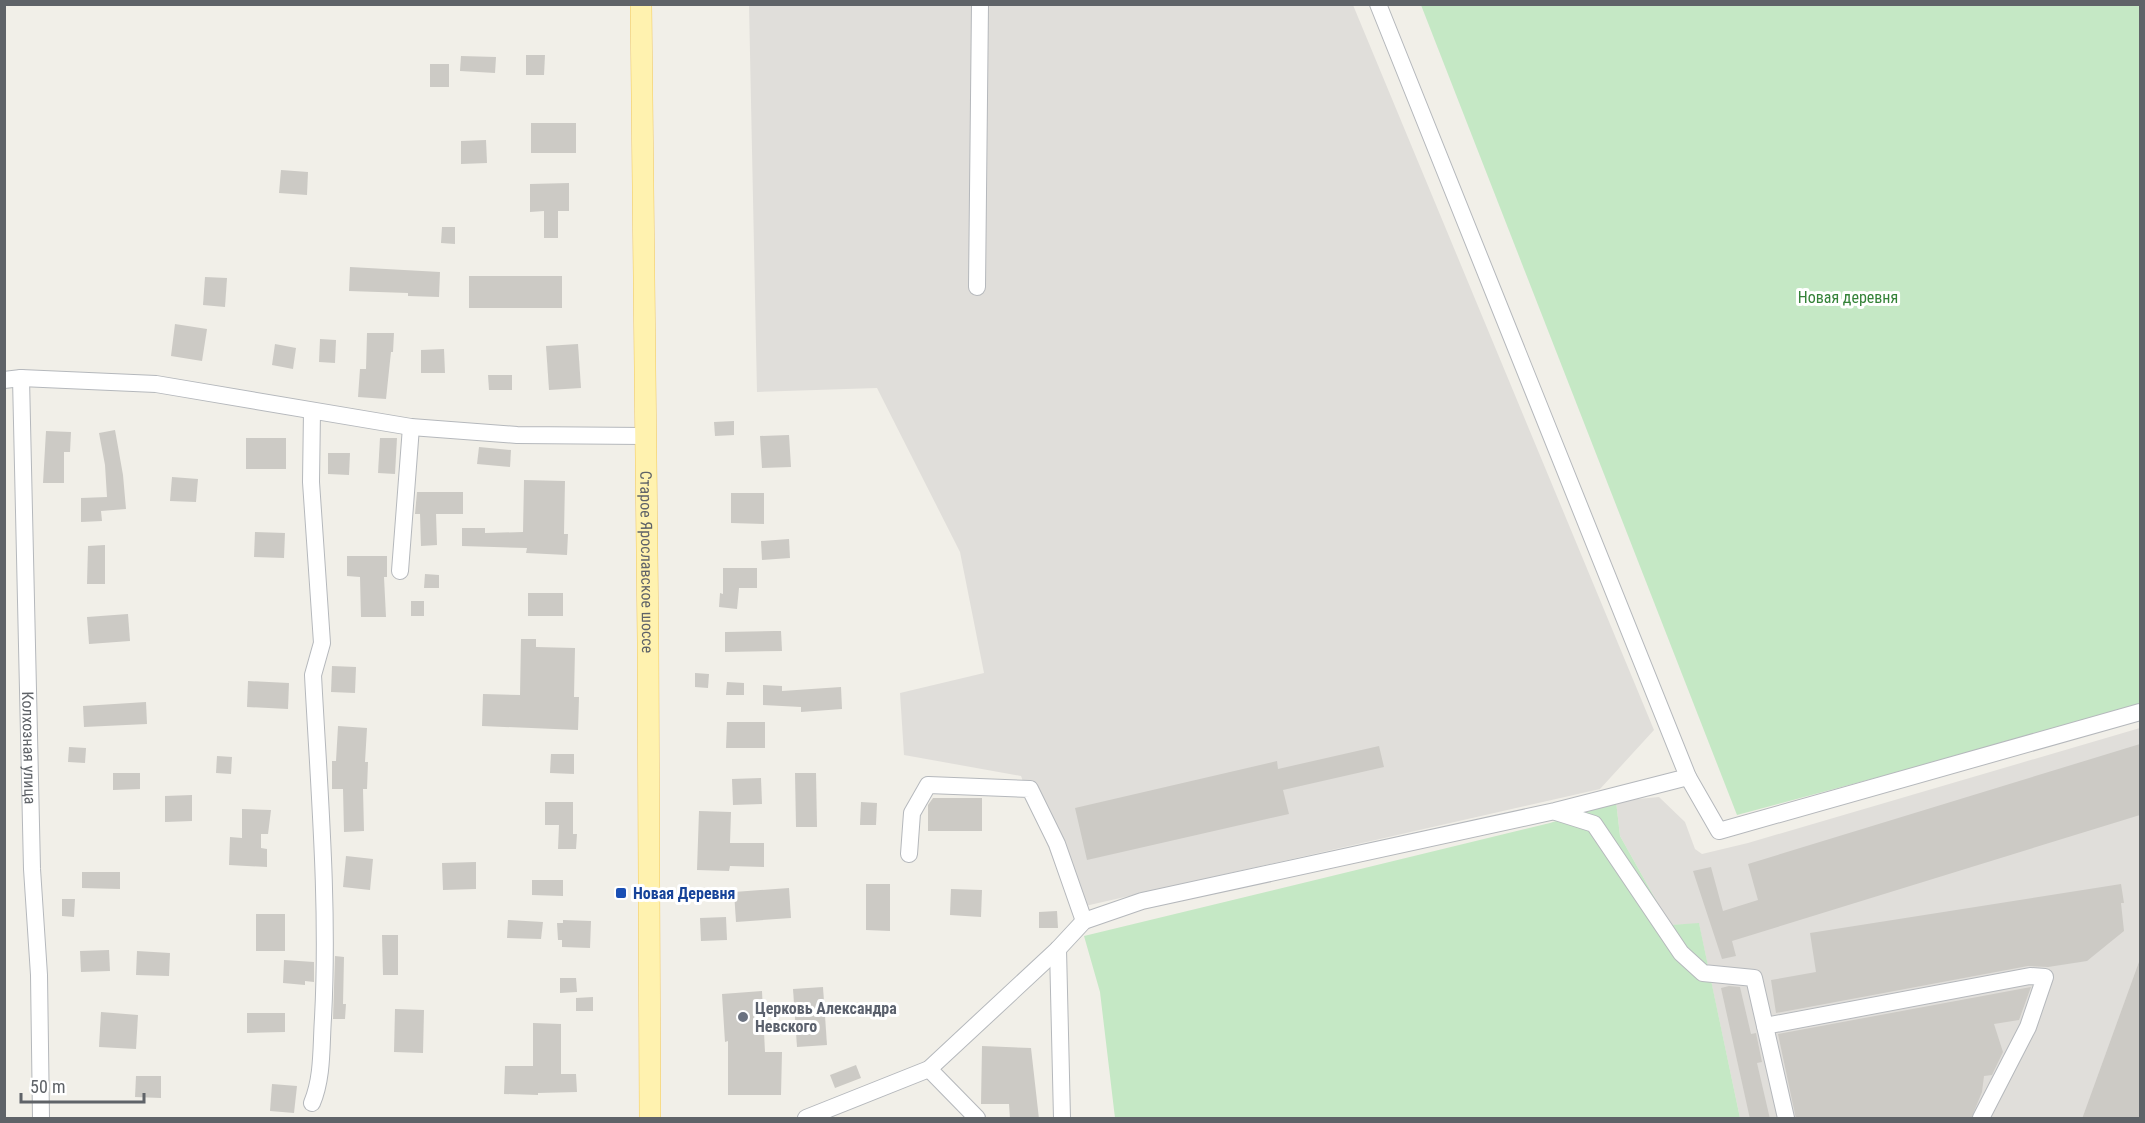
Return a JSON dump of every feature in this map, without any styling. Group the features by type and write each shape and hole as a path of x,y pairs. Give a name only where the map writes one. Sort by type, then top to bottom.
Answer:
{"main road":[{"name":"Старое Ярославское шоссе","path":"641,4 648,641 650,1119"}],"street":[{"path":"977,287 980,4"},
{"path":"1378,4 1688,777 1719,831 2140,712"},
{"path":"13,379 156,384 411,427 518,435 645,436"},
{"name":"Колхозная улица","path":"13,379 32,869 39,975 41,1119"},
{"path":"312,411 311,482 322,643 313,675 325,902 324,992 318,1089 312,1103"},
{"path":"400,572 411,427"},
{"path":"806,1119 929,1069 1058,949 1084,921 1142,901 1555,811 1688,777"},
{"path":"909,854 912,813 928,785 1030,789 1057,844 1084,921"},
{"path":"1555,811 1594,824 1681,953 1703,973 1754,978 1786,1119"},
{"path":"1058,949 1062,1119"},
{"path":"1765,1026 2030,976 2044,977 2028,1027 1981,1119"},
{"path":"929,1069 977,1119"}],"shaded area":[{"path":"749,5 1353,5 1654,730 1600,789 1072,909 1021,776 904,755 900,693 984,673 960,552 877,388 757,392"},
{"path":"2140,728 2140,1118 1740,1118 1699,924 1670,925 1620,836 1616,801 1659,797 1685,822 1695,849 1702,854 1748,843"}],"green space":[{"name":"Новая деревня","path":"1421,5 2140,5 2140,707 1737,815"},
{"path":"1616,801 1620,836 1670,925 1699,923 1740,1118 1115,1118 1100,992 1084,936 1550,823"}],"building":[{"path":"526,55 545,55 544,75 526,75"},
{"path":"461,56 496,57 495,73 460,71"},
{"path":"430,64 449,64 449,87 430,87"},
{"path":"531,123 576,123 576,153 531,153"},
{"path":"486,140 487,163 461,164 461,141"},
{"path":"281,170 308,172 307,195 279,193"},
{"path":"569,183 569,211 558,211 558,238 544,238 544,211 530,212 530,184"},
{"path":"442,227 455,227 455,244 441,243"},
{"path":"350,267 440,272 439,297 408,296 408,293 349,291"},
{"path":"469,276 562,276 562,308 469,308"},
{"path":"205,277 227,278 225,307 203,305"},
{"path":"175,324 207,329 202,361 171,356"},
{"path":"367,333 394,333 386,399 358,397 360,369 366,369"},
{"path":"320,339 336,340 335,363 319,362"},
{"path":"275,344 296,348 293,369 272,365"},
{"path":"578,344 581,388 549,390 546,346"},
{"path":"444,349 445,373 421,373 421,350"},
{"path":"488,375 512,375 512,390 489,390"},
{"path":"734,421 734,435 715,436 714,422"},
{"path":"115,430 126,509 101,511 102,521 81,522 81,498 107,497 105,465 99,433"},
{"path":"46,431 71,432 70,452 64,452 64,483 43,483"},
{"path":"789,435 791,467 762,468 760,436"},
{"path":"246,438 286,438 286,469 246,469"},
{"path":"380,438 397,438 395,474 378,473"},
{"path":"479,447 511,450 510,467 477,464"},
{"path":"328,453 350,453 349,475 328,474"},
{"path":"172,477 198,479 196,502 170,501"},
{"path":"524,480 565,481 564,534 568,534 567,555 526,553 527,548 462,546 462,528 485,528 485,533 523,532"},
{"path":"417,492 463,492 463,514 436,514 437,545 421,546 420,514 415,514"},
{"path":"731,493 764,493 764,524 731,523"},
{"path":"255,532 285,533 284,558 254,557"},
{"path":"789,539 790,558 762,560 761,541"},
{"path":"105,545 105,584 87,584 88,546"},
{"path":"347,556 387,556 387,577 384,577 386,617 361,617 360,577 347,576"},
{"path":"723,568 757,568 757,588 739,588 737,609 719,607 720,593 723,594"},
{"path":"425,574 439,575 439,588 424,588"},
{"path":"528,593 563,593 563,616 528,616"},
{"path":"411,601 424,601 424,616 411,616"},
{"path":"128,614 130,641 89,644 87,617"},
{"path":"781,631 782,651 725,652 725,632"},
{"path":"521,639 536,639 536,647 575,648 574,697 579,697 578,730 482,726 483,694 520,695"},
{"path":"332,666 356,667 355,693 331,692"},
{"path":"695,673 709,674 708,688 695,687"},
{"path":"248,681 289,683 288,709 247,707"},
{"path":"727,682 744,683 744,695 726,695"},
{"path":"763,685 782,686 782,691 841,687 842,709 801,712 801,707 763,705"},
{"path":"146,702 147,724 84,727 83,706"},
{"path":"727,722 765,722 765,748 726,748"},
{"path":"338,726 367,728 365,762 368,762 367,789 363,789 364,831 344,832 343,789 332,789 332,761 336,761"},
{"path":"2140,744 2140,815 1732,941 1736,956 1722,959 1693,871 1711,867 1723,911 1758,900 1748,864"},
{"path":"1379,746 1384,767 1283,790 1289,814 1087,860 1075,808 1277,761 1278,769"},
{"path":"69,747 86,748 85,763 68,762"},
{"path":"551,754 574,754 574,774 550,773"},
{"path":"217,756 232,757 231,774 216,773"},
{"path":"113,773 140,773 140,789 113,790"},
{"path":"795,773 816,773 817,827 796,827"},
{"path":"761,778 762,804 733,805 732,779"},
{"path":"192,795 192,821 165,822 165,796"},
{"path":"933,798 982,798 982,831 928,831 928,805"},
{"path":"545,802 573,802 573,834 577,834 576,849 558,849 559,825 545,825"},
{"path":"861,802 877,803 876,825 860,825"},
{"path":"242,809 271,810 268,834 261,834 261,848 267,849 267,867 229,865 230,837 242,838"},
{"path":"699,811 731,812 730,843 764,843 764,867 730,866 729,871 697,870"},
{"path":"346,856 373,859 370,890 343,887"},
{"path":"476,862 476,889 443,890 442,863"},
{"path":"82,872 120,872 120,889 82,888"},
{"path":"532,880 563,880 563,896 532,895"},
{"path":"866,884 890,884 890,931 866,930"},
{"path":"2121,884 2124,931 2087,961 2048,967 2028,966 1776,1013 1771,980 1816,972 1810,933"},
{"path":"789,888 791,918 736,922 734,892"},
{"path":"951,889 982,890 981,917 950,915"},
{"path":"62,899 75,899 74,917 62,916"},
{"path":"1057,911 1058,928 1039,928 1039,912"},
{"path":"256,914 285,914 285,951 256,951"},
{"path":"726,917 727,940 701,941 700,918"},
{"path":"508,920 543,922 541,939 507,938"},
{"path":"563,920 591,921 590,948 562,947 562,940 558,940 557,923 563,923"},
{"path":"382,935 398,935 398,975 383,975"},
{"path":"109,950 110,971 81,972 80,951"},
{"path":"137,951 170,953 169,976 136,975"},
{"path":"335,956 344,957 345,1019 333,1019"},
{"path":"284,960 314,962 314,982 305,981 305,985 283,983"},
{"path":"2139,962 2140,1119 2082,1119"},
{"path":"560,978 576,978 577,992 560,993"},
{"path":"823,987 827,1045 797,1047 793,989"},
{"path":"1740,987 1751,1034 1756,1033 1762,1062 1757,1063 1770,1119 1750,1119 1721,988"},
{"path":"2031,987 2019,1020 1994,1024 2003,1052 1992,1075 1984,1076 1982,1092 1971,1119 1796,1119 1778,1034"},
{"path":"762,991 765,1052 782,1052 781,1095 728,1095 728,1041 725,1042 722,994"},
{"path":"593,997 593,1011 576,1011 576,998"},
{"path":"395,1009 424,1010 423,1053 394,1052"},
{"path":"101,1012 138,1015 136,1049 99,1047"},
{"path":"247,1013 285,1013 285,1032 247,1033"},
{"path":"533,1023 561,1024 561,1074 576,1074 577,1092 538,1093 538,1095 504,1094 505,1066 533,1066"},
{"path":"982,1046 1031,1048 1039,1119 1010,1119 1009,1104 981,1104"},
{"path":"856,1065 861,1078 835,1088 830,1075"},
{"path":"136,1076 161,1076 161,1098 135,1097"},
{"path":"272,1084 297,1086 294,1113 270,1111"}],"place":[{"name":"Новая Деревня","path":"621,893"},
{"name":"Церковь Александра Невского","path":"743,1017"}]}
